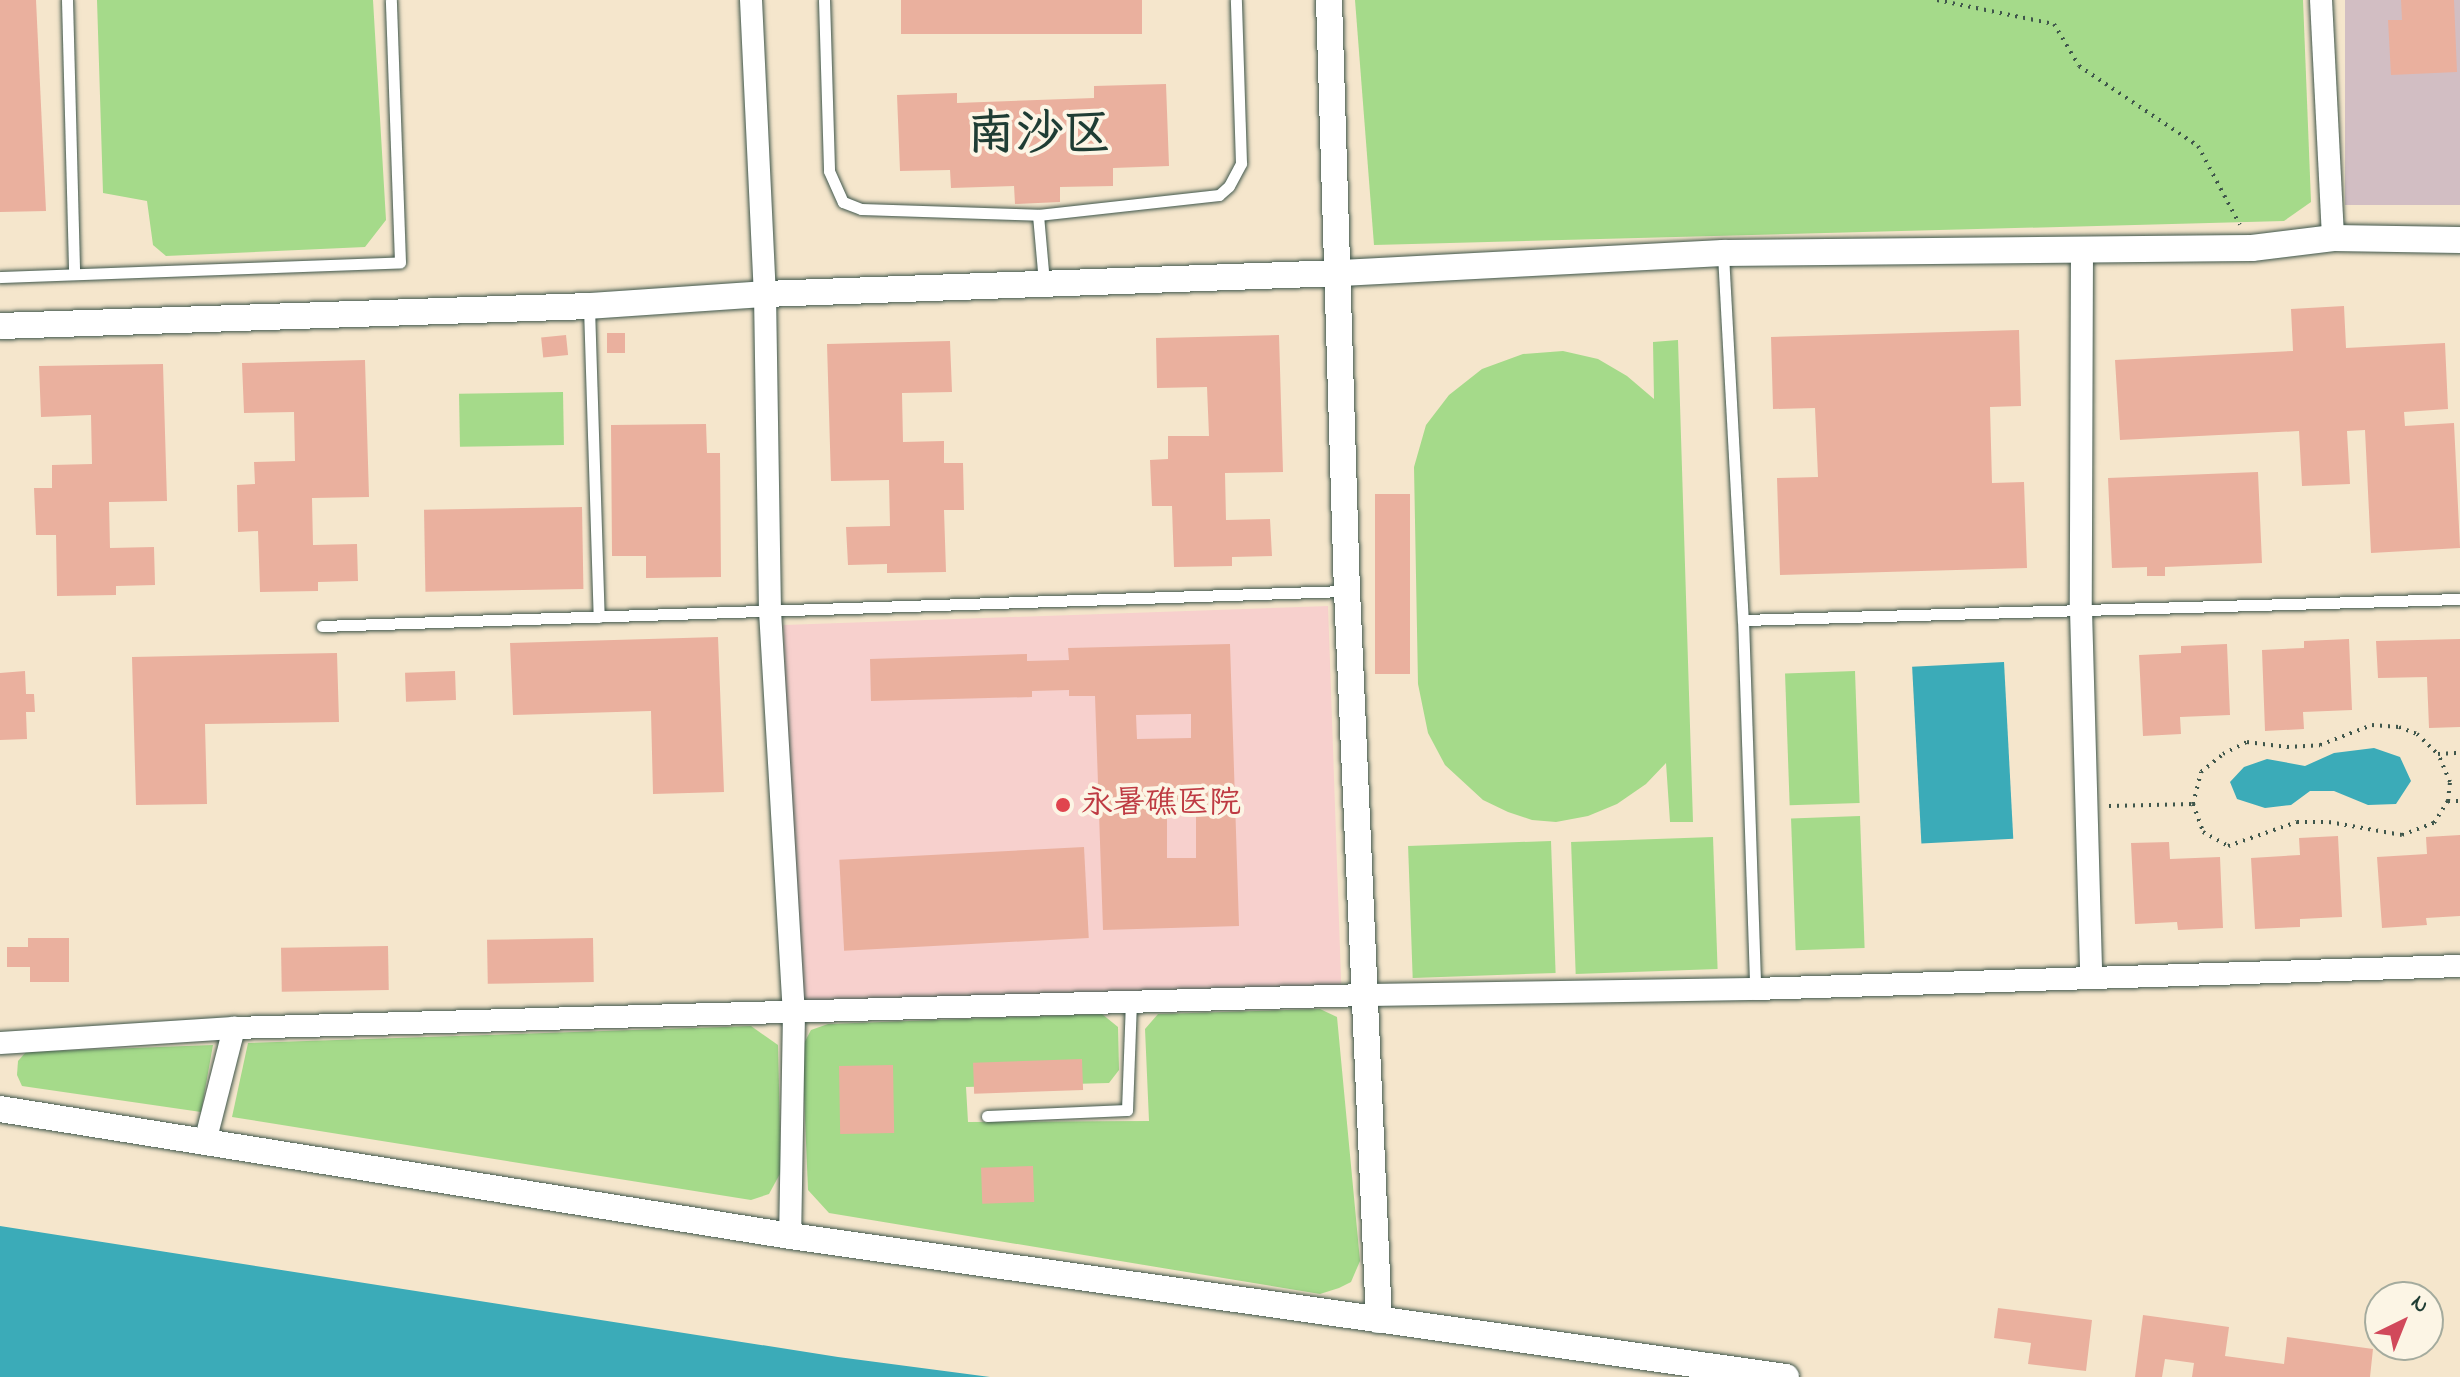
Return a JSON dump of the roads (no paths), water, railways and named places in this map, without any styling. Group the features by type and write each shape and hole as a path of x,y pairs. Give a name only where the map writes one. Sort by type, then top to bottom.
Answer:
{"street":[{"path":"751,0 765,294 770,611 794,1013 790,1236"},
{"path":"1329,0 1340,273 1347,591 1379,1320"},
{"path":"2321,0 2333,238"},
{"path":"0,326 589,306 765,294 1340,273 1723,253 2252,248 2333,238 2460,240"},
{"path":"2082,249 2081,610 2091,978"},
{"path":"0,1043 234,1028 1365,995 1755,989 2460,966"},
{"path":"205,1142 234,1028"},
{"path":"0,1109 790,1236 1786,1377"}],"lane":[{"path":"67,0 74,274"},
{"path":"0,277 400,262 391,0"},
{"path":"824,0 829,171 843,202 861,209 1038,215 1219,195 1229,186 1241,163 1236,0"},
{"path":"1038,215 1044,282"},
{"path":"1723,253 1743,620 1755,989"},
{"path":"589,306 599,617"},
{"path":"322,626 1347,591"},
{"path":"1743,620 2460,599"},
{"path":"987,1116 1127,1110 1131,1002"}],"water":[{"path":"2004,662 2013,839 1921,844 1912,667"},
{"path":"2374,748 2400,757 2411,781 2396,804 2368,805 2334,791 2310,791 2291,805 2265,808 2237,799 2230,782 2244,767 2267,759 2305,766 2334,753"},
{"path":"0,1226 838,1357 990,1377 0,1377"}],"place":[{"name":"永暑礁医院","path":"1063,805"}],"district":[{"name":"南沙区","path":"1039,137"}]}
